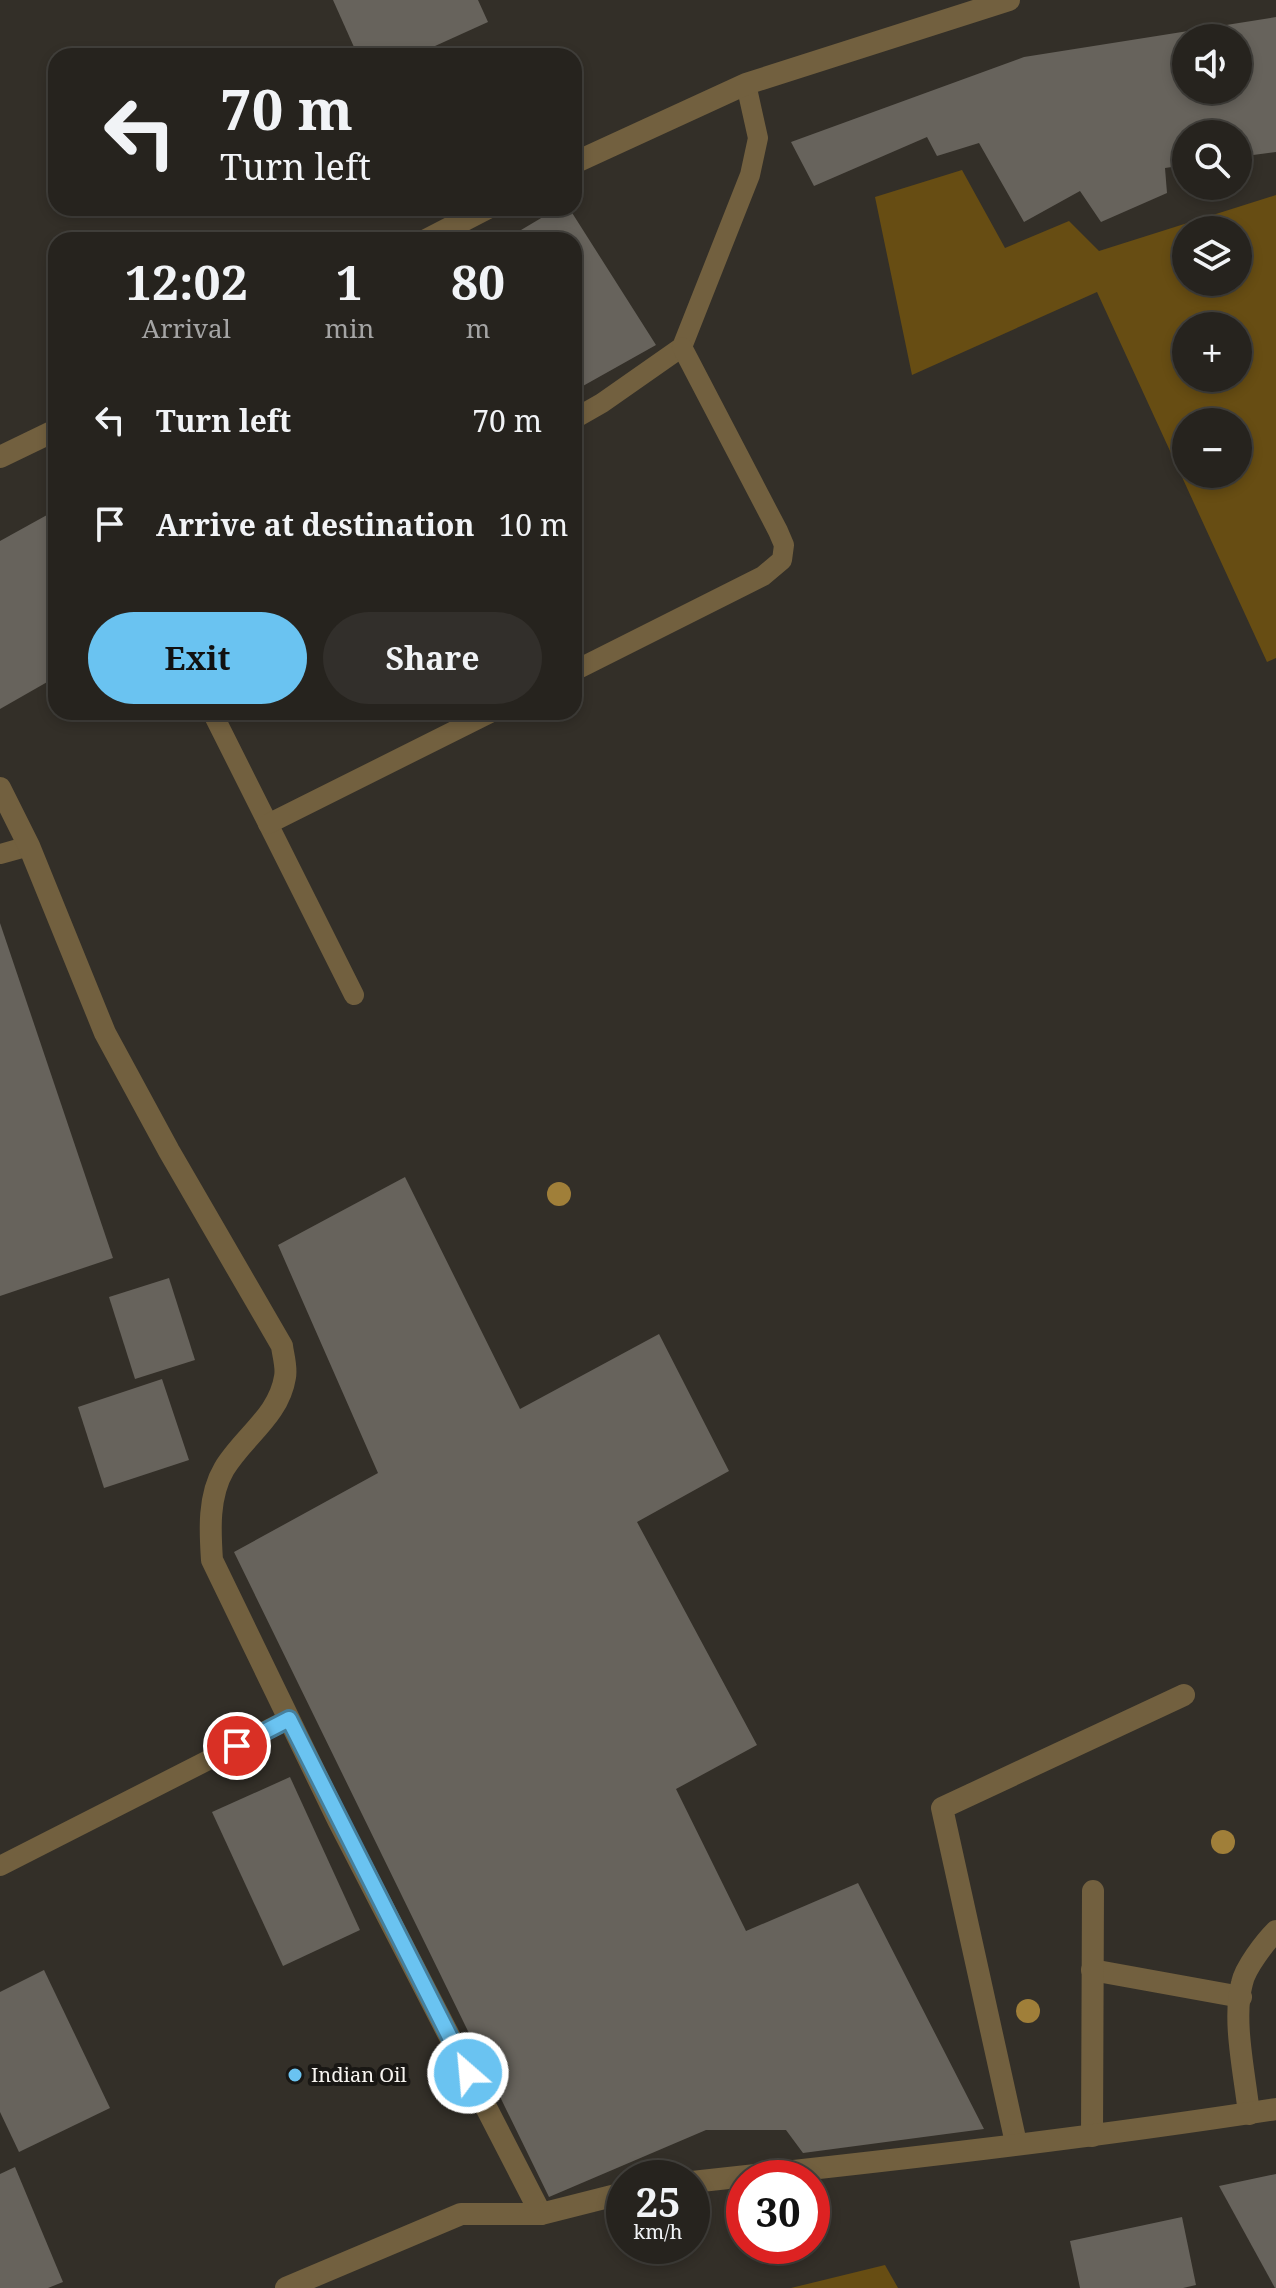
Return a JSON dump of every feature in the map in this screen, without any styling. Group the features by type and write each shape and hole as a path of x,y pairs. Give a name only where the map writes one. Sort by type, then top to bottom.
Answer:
{"street":[{"path":"582,159 746,84 1009,0"},
{"path":"442,232 472,216"},
{"path":"0,457 48,434"},
{"path":"0,788 29,846 105,1033 282,1346 286,1375 275,1407 224,1469 217,1487 209,1524 212,1560 338,1820 541,2214"},
{"path":"1016,2143 942,1808 1184,1695"},
{"path":"1092,2136 1093,1891"},
{"path":"1249,2114 1239,2021 1242,1981 1276,1931"},
{"path":"1092,1970 1241,1997"},
{"path":"710,2180 846,2167 1276,2109"},
{"path":"299,2285 461,2214 541,2214 606,2198"}],"lane":[{"path":"582,414 682,347 750,175 758,138 746,84"},
{"path":"582,667 763,576 782,560 784,545 778,531 682,347"},
{"path":"216,720 354,995"},
{"path":"268,824 476,720"},
{"path":"0,854 29,846"},
{"path":"0,1866 289,1719"}],"shaded area":[{"path":"962,170 1005,248 1069,221 1099,251 1172,228 1172,296 1252,296 1252,216 1210,216 1276,195 1276,658 1267,662 1187,488 1252,488 1252,408 1172,408 1172,455 1097,292 912,375 875,197"},
{"path":"885,2265 898,2288 791,2288"}],"building":[{"path":"333,0 478,0 488,22 431,48 354,48"},
{"path":"1276,17 1276,152 1252,155 1252,120 1172,120 1172,167 1165,168 1167,193 1101,222 1080,191 1024,222 979,143 937,156 927,137 814,186 791,142 1024,57 1172,34 1172,104 1252,104 1252,24 1232,24"},
{"path":"544,216 574,216 656,345 582,387 582,232 518,232"},
{"path":"48,514 48,682 0,709 0,541"},
{"path":"0,923 113,1258 0,1296"},
{"path":"405,1177 520,1409 659,1334 729,1471 637,1522 757,1745 676,1789 746,1931 858,1883 984,2129 803,2153 786,2130 706,2130 636,2160 606,2160 606,2173 549,2197 234,1552 378,1473 278,1245"},
{"path":"169,1278 195,1360 135,1379 109,1297"},
{"path":"162,1379 189,1460 104,1488 78,1407"},
{"path":"290,1777 360,1930 283,1966 212,1812"},
{"path":"44,1970 110,2108 19,2152 0,2112 0,1992"},
{"path":"15,2167 63,2282 48,2288 0,2288 0,2174"},
{"path":"1276,2174 1276,2288 1275,2288 1219,2186"},
{"path":"1182,2217 1196,2285 1183,2288 1080,2288 1070,2241"}],"place":[{"name":"Indian Oil","path":"295,2075"}],"route":[{"path":"237,1746 289,1719 468,2073"}]}
